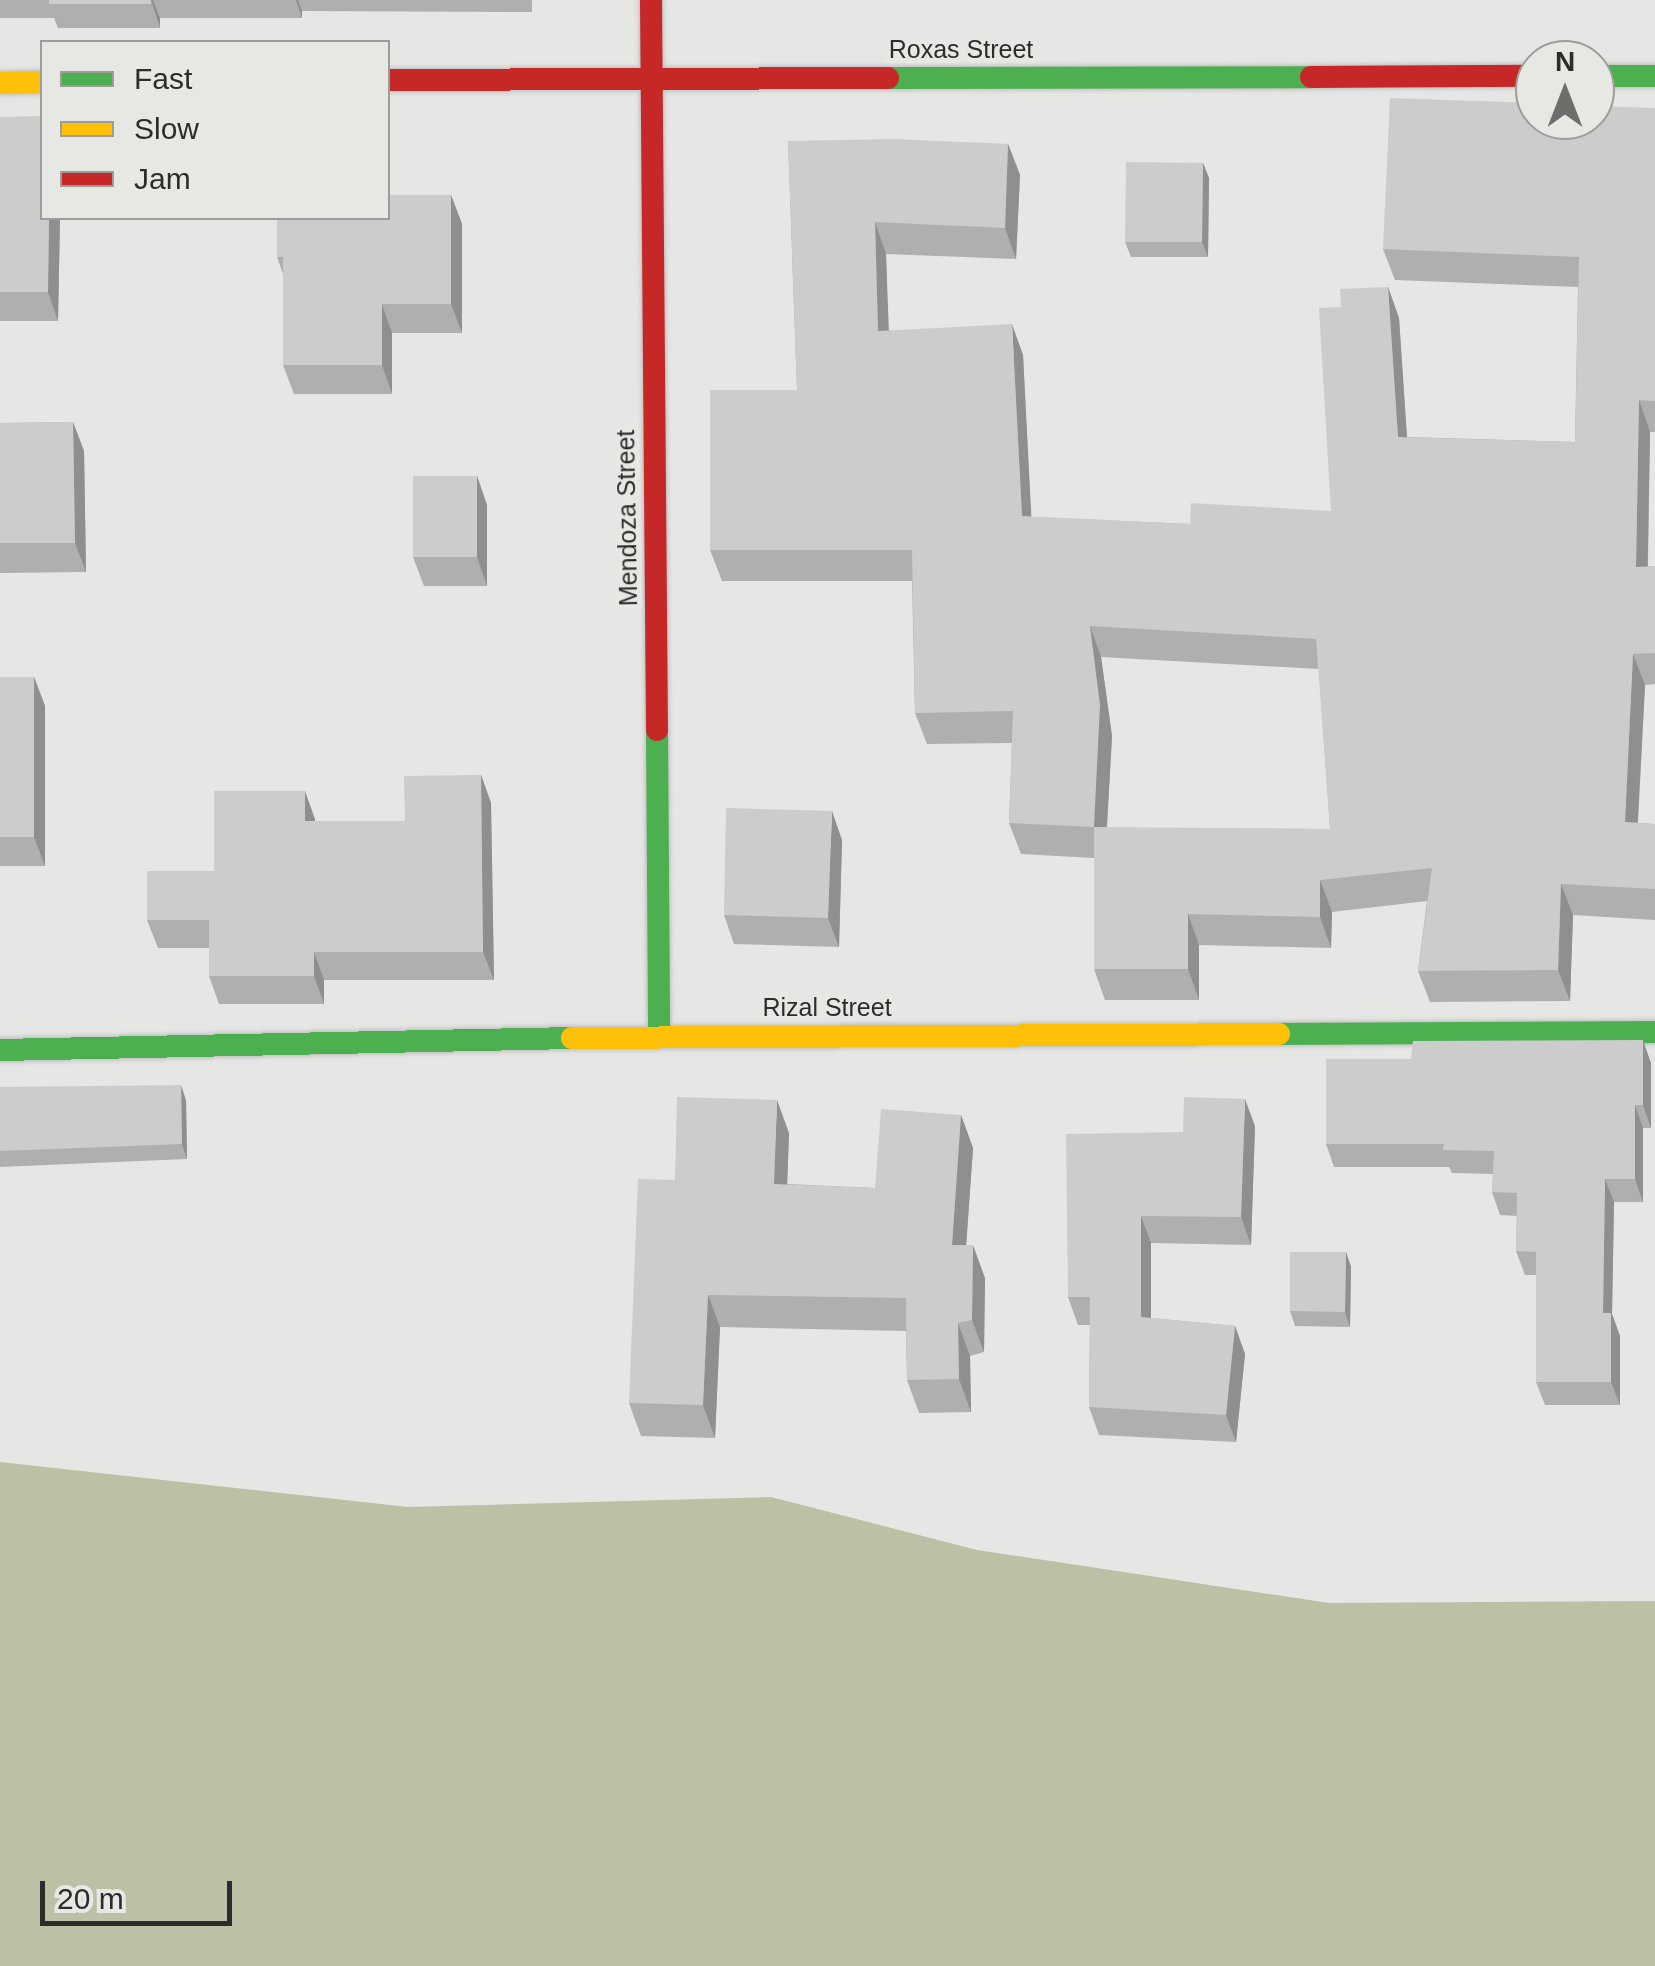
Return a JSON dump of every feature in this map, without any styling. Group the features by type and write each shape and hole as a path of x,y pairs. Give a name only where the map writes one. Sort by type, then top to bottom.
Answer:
{"street":[{"name":"Mendoza Street","path":"651,0 660,1036"},
{"name":"Roxas Street","path":"390,80 1515,76"},
{"path":"1615,76 1655,76"},
{"path":"0,83 40,82"},
{"name":"Rizal Street","path":"0,1050 660,1036 1655,1032"}],"shaded area":[{"path":"0,1462 408,1507 771,1497 977,1550 1329,1603 1655,1601 1655,1966 0,1966"}],"building":[{"path":"49,0 151,0 151,4 49,4"},
{"path":"1390,98 1515,102 1515,140 1615,140 1615,107 1655,108 1655,401 1639,400 1636,567 1655,566 1655,653 1633,654 1625,822 1655,824 1655,889 1561,884 1558,970 1418,971 1432,868 1320,880 1320,917 1188,914 1188,969 1094,969 1094,827 1009,823 1013,711 915,713 912,550 710,550 710,390 797,390 788,141 894,139 1008,144 1005,228 875,222 878,331 1012,324 1022,516 1190,524 1191,503 1331,511 1319,308 1341,307 1340,289 1388,287 1398,437 1575,442 1579,257 1383,249","holes":["1090,626 1316,639 1330,829 1094,827 1100,705"]},
{"path":"40,116 40,220 49,220 48,292 0,292 0,117"},
{"path":"1126,162 1203,163 1202,242 1125,242"},
{"path":"390,195 451,195 451,304 382,304 382,365 283,365 283,257 277,257 277,220 390,220"},
{"path":"73,422 75,543 0,543 0,423"},
{"path":"413,476 477,476 477,557 413,557"},
{"path":"0,677 34,677 34,837 0,837"},
{"path":"481,775 483,952 314,952 314,976 209,976 209,920 147,920 147,871 214,871 214,791 305,791 305,821 405,821 404,776"},
{"path":"726,808 832,811 828,918 724,915"},
{"path":"1643,1040 1643,1105 1635,1105 1635,1179 1605,1179 1603,1313 1611,1313 1611,1382 1536,1382 1536,1252 1516,1251 1517,1193 1492,1192 1494,1151 1443,1150 1444,1144 1326,1144 1326,1059 1411,1059 1413,1041"},
{"path":"181,1085 182,1144 0,1151 0,1087"},
{"path":"677,1097 777,1100 774,1184 875,1188 881,1109 961,1115 952,1245 973,1245 972,1320 958,1323 959,1379 907,1380 906,1298 708,1295 703,1405 629,1403 638,1179 675,1180"},
{"path":"1184,1097 1245,1099 1241,1217 1141,1216 1141,1317 1235,1326 1226,1415 1089,1407 1090,1297 1068,1297 1066,1134 1183,1132"},
{"path":"1290,1252 1346,1252 1345,1312 1290,1311"}],"traffic: fast":[{"path":"1615,76 1655,76"},
{"path":"888,78 1311,77"},
{"path":"657,730 659,1036"},
{"path":"1279,1034 1655,1032"},
{"path":"0,1050 572,1038"}],"traffic: slow":[{"path":"0,83 40,82"},
{"path":"572,1038 1279,1034"}],"traffic: jam":[{"path":"651,0 657,730"},
{"path":"1311,77 1515,76"},
{"path":"390,80 888,78"}]}
